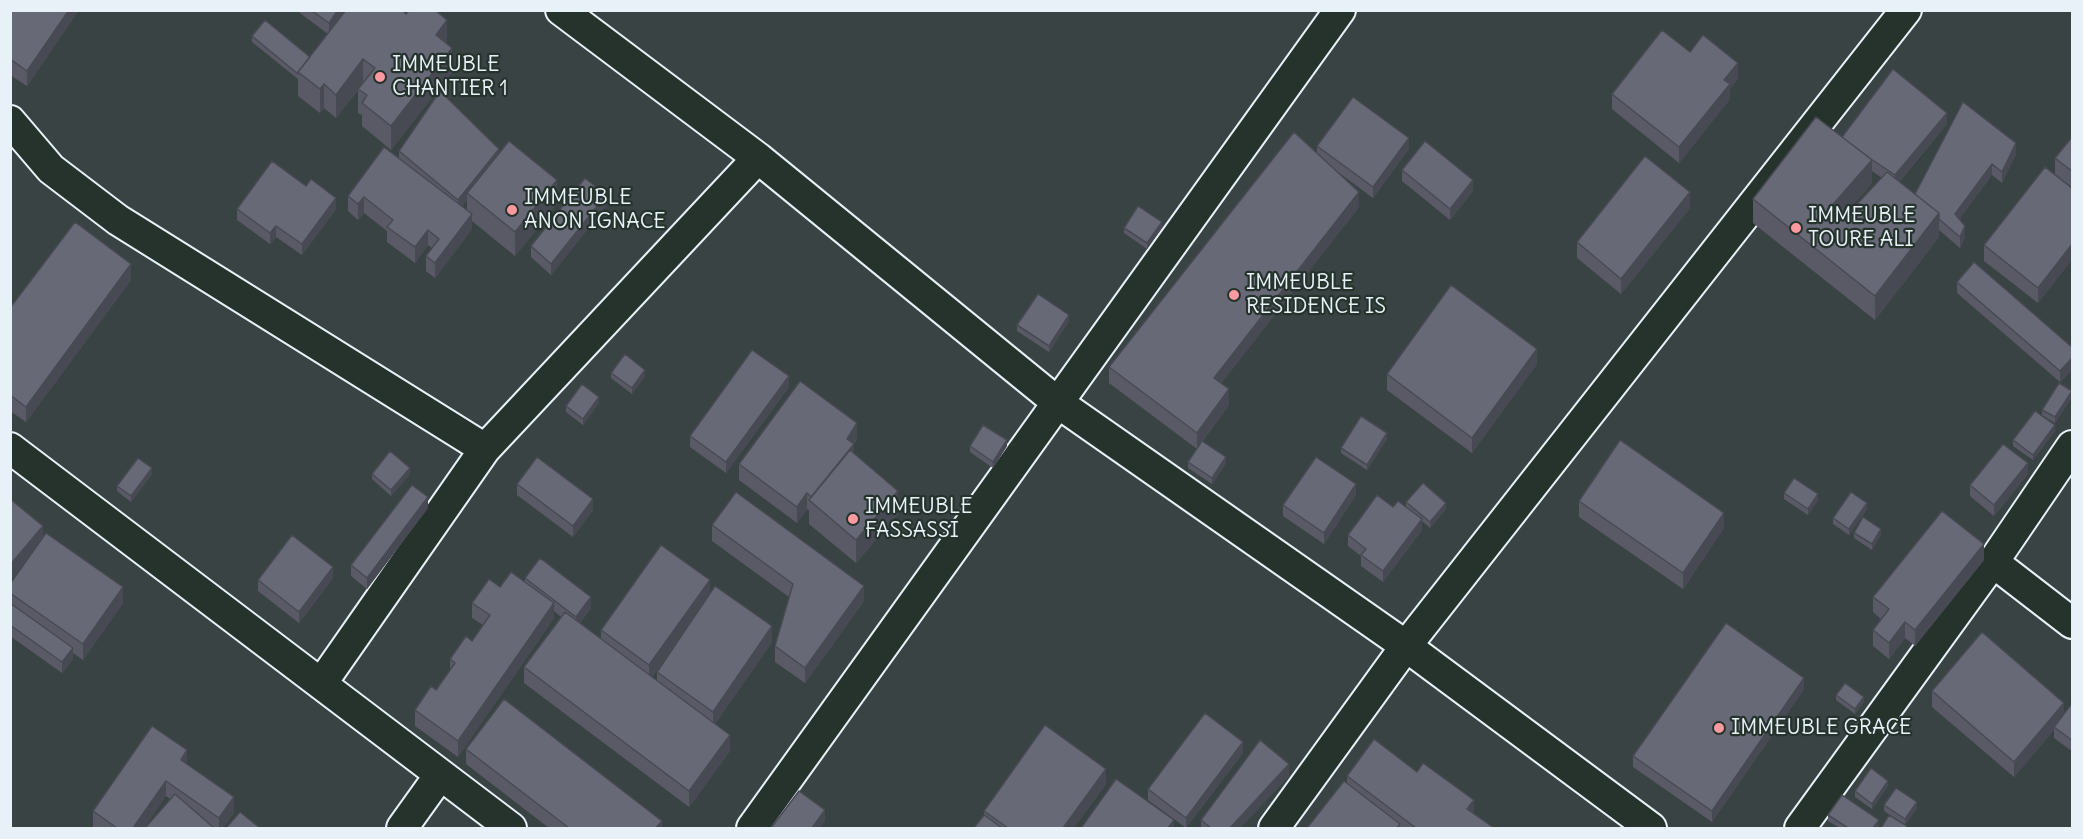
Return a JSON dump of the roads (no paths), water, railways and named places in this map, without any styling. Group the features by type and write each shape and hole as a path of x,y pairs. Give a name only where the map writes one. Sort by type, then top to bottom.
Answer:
{"street":[{"path":"561,10 758,158 1057,402 1406,646 1651,828"},
{"path":"752,828 1340,10"},
{"path":"1274,828 1406,646 1906,10"},
{"path":"10,121 51,169 118,220 485,449"},
{"path":"321,684 485,449 758,158"},
{"path":"1800,828 1994,562 2073,447"},
{"path":"10,448 511,828"},
{"path":"1994,562 2073,623"},
{"path":"402,828 440,775"}],"place":[{"name":"IMMEUBLE CHANTIER 1","path":"380,77"},
{"name":"IMMEUBLE ANON IGNACE","path":"512,210"},
{"name":"IMMEUBLE TOURE ALI","path":"1796,228"},
{"name":"IMMEUBLE RESIDENCE IS","path":"1234,295"},
{"name":"IMMEUBLE FASSASSI","path":"853,519"},
{"name":"IMMEUBLE GRACE","path":"1719,728"}]}
